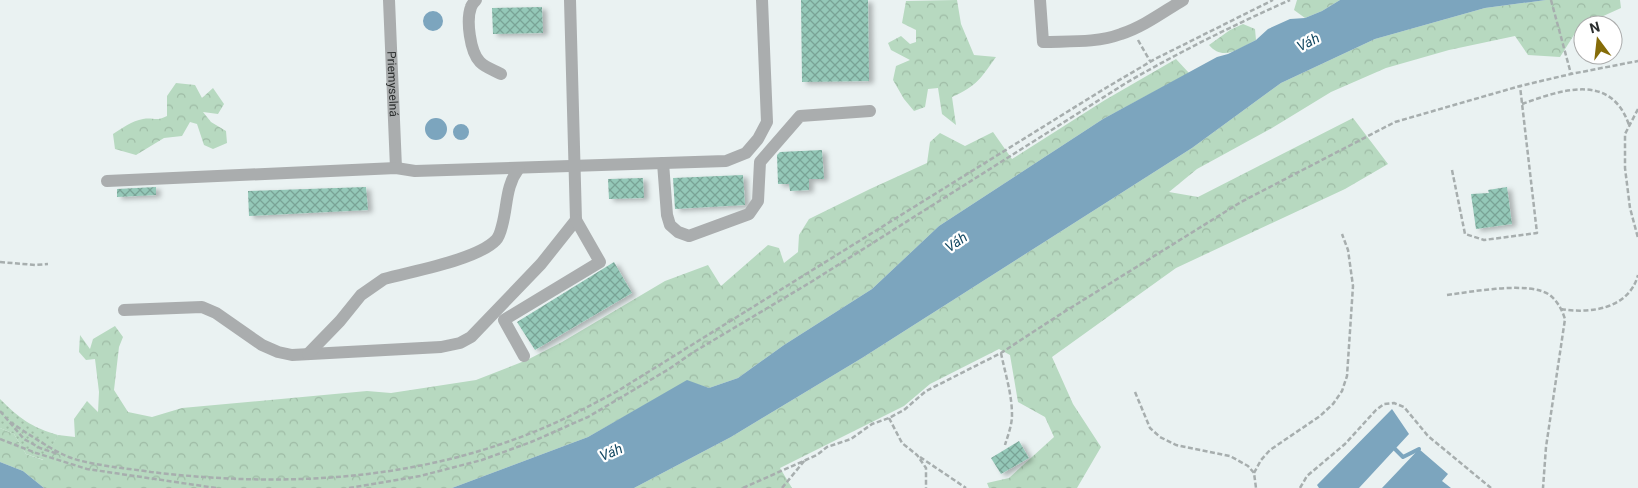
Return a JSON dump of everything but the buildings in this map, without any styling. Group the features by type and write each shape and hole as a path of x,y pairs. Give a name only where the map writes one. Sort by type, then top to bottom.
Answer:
{"lane":[{"name":"Priemyselná","path":"389,0 396,168"},
{"path":"476,0 471,7 470,20 474,52 479,61 501,74"},
{"path":"524,356 504,320 600,262 576,220 570,0"},
{"path":"106,180 396,168 415,171 726,161 746,153 758,139 767,122 762,0"},
{"path":"1040,0 1043,42 1100,39 1120,35 1183,0"},
{"path":"662,163 667,215 670,225 678,232 689,236 749,214 758,201 760,162 800,116 870,111"},
{"path":"308,354 361,296 380,282 464,258 482,250 497,239 502,227 512,178 519,168"},
{"path":"124,310 202,307 216,313 262,344 278,352 292,355 441,347 460,343 471,337 541,264 576,220"}],"path":[{"path":"0,411 24,439 40,448 91,463 226,482 328,481 380,475 441,462 504,443 548,426 616,392 1087,100 1151,62 1216,27 1273,0"},
{"path":"349,488 420,476 467,465 531,442 588,416 670,369 692,353 811,282 1133,79 1240,23 1290,0"},
{"path":"1552,0 1571,74"},
{"path":"1132,30 1151,62"},
{"path":"743,488 817,455 827,447 851,439 872,424 890,418 904,410 926,391 1001,353 1241,202 1395,122 1520,86 1638,61"},
{"path":"1452,170 1464,234 1484,240 1537,233 1520,86"},
{"path":"1522,104 1554,93 1585,89 1599,92 1618,104 1626,115 1629,125"},
{"path":"1638,109 1625,134 1625,168 1630,208 1638,238"},
{"path":"1254,473 1261,460 1270,450 1320,416 1333,404 1342,391 1347,376 1353,286 1348,250 1342,234"},
{"path":"0,262 48,264"},
{"path":"1561,309 1576,311 1610,307 1631,290 1638,275"},
{"path":"1447,295 1501,288 1530,288 1550,295 1561,309 1565,319 1542,487"},
{"path":"1001,353 1011,400 1012,415 1005,445"},
{"path":"1135,392 1150,428 1160,437 1176,445 1230,456 1248,466 1254,473 1256,488"},
{"path":"1300,488 1301,483 1307,476 1345,444 1376,410 1384,404 1394,403 1404,407 1428,436 1491,488"},
{"path":"890,418 902,443 966,488"},
{"path":"10,422 63,455"},
{"path":"0,439 87,469 216,488"},
{"path":"917,455 926,468 926,488"},
{"path":"782,488 806,459"}],"green space":[{"path":"957,0 961,24 974,55 996,57 978,81 952,97 956,125 942,114 938,88 928,89 925,107 914,111 904,99 893,80 896,66 910,60 891,50 888,43 901,36 910,44 916,42 916,30 902,23 906,1"},
{"path":"1297,0 1340,0 1322,11 1305,18 1294,10"},
{"path":"1546,0 1620,0 1621,8 1606,15 1573,15 1573,36 1560,57 1528,55 1515,36 1449,50 1386,68 1331,92 1272,128 1197,169 1169,192 1198,197 1353,118 1388,164 1345,189 1176,268 1052,357 1073,404 1101,447 1077,488 989,488 987,483 1009,478 1054,437 1045,417 1018,402 1010,355 999,349 930,384 904,406 780,468 792,488 634,488 731,437 862,358 1192,148 1281,83 1375,39 1485,8"},
{"path":"1243,24 1255,29 1256,40 1238,50 1226,53 1220,53 1209,45 1230,30"},
{"path":"1176,59 1189,73 1103,119 939,226 872,289 784,345 738,378 709,388 687,381 588,437 452,488 44,488 23,471 0,462 0,428 14,434 26,454 43,460 58,435 75,437 74,419 87,401 98,412 99,392 95,359 86,360 79,352 80,335 90,349 93,339 115,326 123,337 119,347 114,390 128,412 152,417 182,408 367,391 391,393 476,380 527,360 562,342 665,281 708,265 721,286 768,245 779,248 784,263 798,252 799,235 809,219 927,163 930,142 940,133 965,146 993,132 1012,159 1105,100"},
{"path":"176,83 195,85 202,98 213,88 224,104 218,114 203,112 211,122 226,131 227,143 213,149 204,145 197,124 190,122 182,136 164,138 136,155 115,149 113,134 120,129 139,120 160,119 167,116 167,96"},
{"path":"0,399 26,422 58,435 44,460 26,454 14,434 0,428"}],"water":[{"name":"Váh","path":"1340,0 1546,0 1485,8 1375,39 1281,83 1192,148 862,358 731,437 634,488 452,488 588,437 687,380 709,388 738,378 784,345 872,289 939,226 1103,119 1217,57 1228,54 1256,40 1268,29 1290,19 1305,18 1322,11"},
{"path":"429,11 437,11 443,17 443,25 437,31 429,31 423,25 423,17"},
{"path":"436,118 446,125 447,129 440,139 436,140 426,133 425,129 432,119"},
{"path":"461,124 467,126 469,132 467,138 461,140 455,138 453,132 455,126"},
{"path":"1392,409 1409,434 1359,488 1319,488 1317,485"},
{"path":"1419,449 1448,474 1442,481 1451,488 1382,488"},
{"path":"0,462 23,471 44,488 0,488"}],"waterway":[{"path":"1395,449 1403,457 1419,449"}]}
